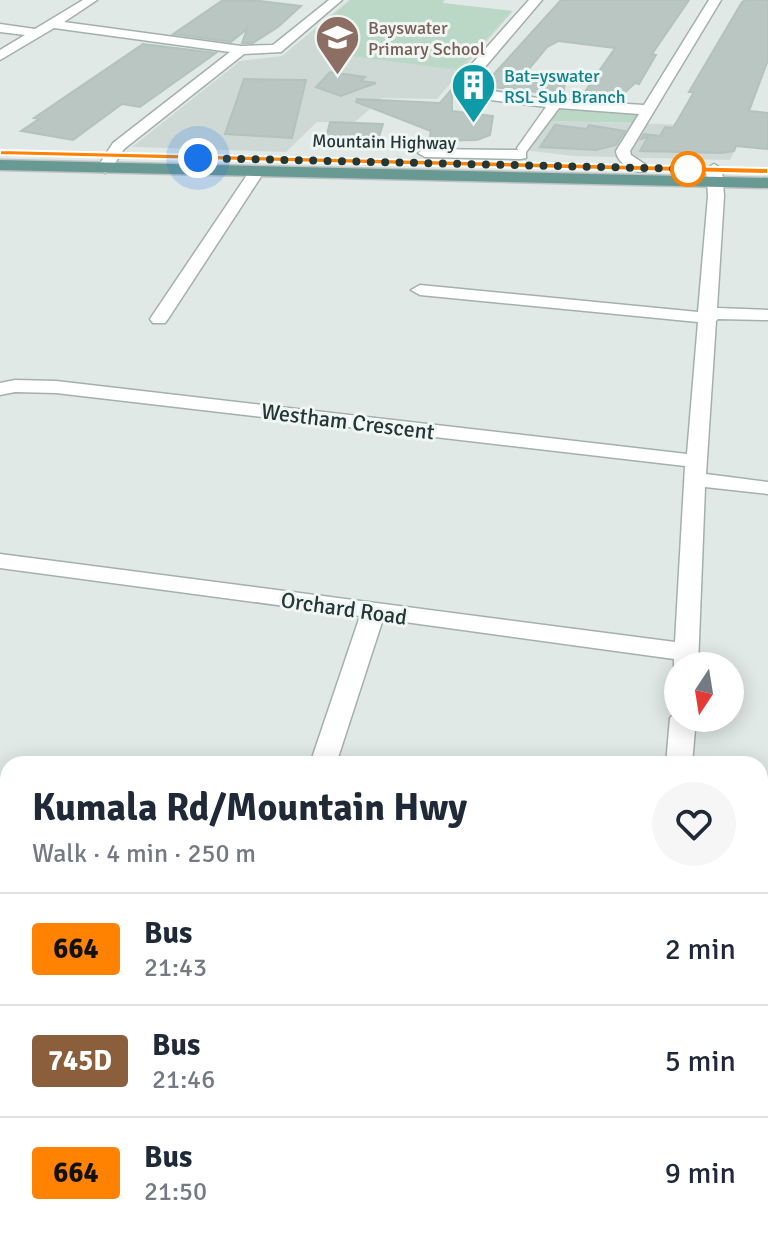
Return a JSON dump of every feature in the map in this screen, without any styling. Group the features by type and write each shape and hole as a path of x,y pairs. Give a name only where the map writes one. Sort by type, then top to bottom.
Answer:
{"main road":[{"name":"Mountain Highway","path":"0,153 256,172 522,159 715,176 768,171"},
{"name":"Mountain Highway","path":"0,165 522,159 641,168 768,183"}],"street":[{"path":"0,56 91,0"},
{"path":"53,24 241,50 276,49 336,0"},
{"path":"536,0 461,84 461,89 470,93 555,104 648,110"},
{"path":"641,168 624,157 623,151 715,0"},
{"path":"0,28 37,33"},
{"path":"108,162 118,146 241,50"},
{"path":"522,159 555,104"},
{"name":"Mountain Highway","path":"425,153 522,159"},
{"path":"159,319 256,172"},
{"path":"687,652 715,176"},
{"path":"420,290 709,316 768,315"},
{"name":"Westham Crescent","path":"0,389 15,386 56,387 696,470 768,488"},
{"name":"Orchard Road","path":"0,561 664,656"},
{"path":"326,756 373,612"},
{"path":"680,756 682,732"}],"shaded area":[{"name":"Bayswater Primary School","path":"349,0 445,0 443,3 513,11 437,99 382,98 355,122 317,122 286,152 132,147 240,61 282,56"},
{"path":"543,121 746,126 730,160 573,156 523,150"}],"green space":[{"path":"351,0 444,0 442,3 512,11 458,70 335,54 348,40 338,35 313,32"},
{"path":"555,104 648,110 640,123 543,121"}],"building":[{"path":"223,0 301,6 278,27 253,43 242,43 247,29 231,42 173,34"},
{"path":"561,0 689,0 652,54 656,55 639,84 635,83 622,95 582,96 615,48 558,41 547,47 523,76 565,83 563,95 483,86"},
{"path":"746,0 768,0 768,60 749,111 768,113 768,149 736,146 734,151 722,153 640,151 648,137 641,139 644,134 660,136 665,127 673,128 694,92 689,92"},
{"path":"143,44 216,53 140,107 122,104 73,140 21,131 39,119 34,118"},
{"path":"330,72 365,77 361,81 376,83 341,96 316,87"},
{"path":"244,79 306,80 292,138 225,134"},
{"path":"452,89 452,111 493,116 490,135 477,140 429,141 431,131 356,102 357,99 440,103"},
{"path":"330,122 383,124 375,149 352,148 353,143 325,142"},
{"path":"555,125 587,129 589,125 625,131 616,145 596,150 540,147"}],"bus line":[{"name":"664","path":"0,153 768,171"}],"place":[{"name":"Bayswater Primary School","path":"337,77"},
{"name":"Bat=yswater RSL Sub Branch","path":"473,125"}],"route":[{"path":"198,158 688,169"}]}
